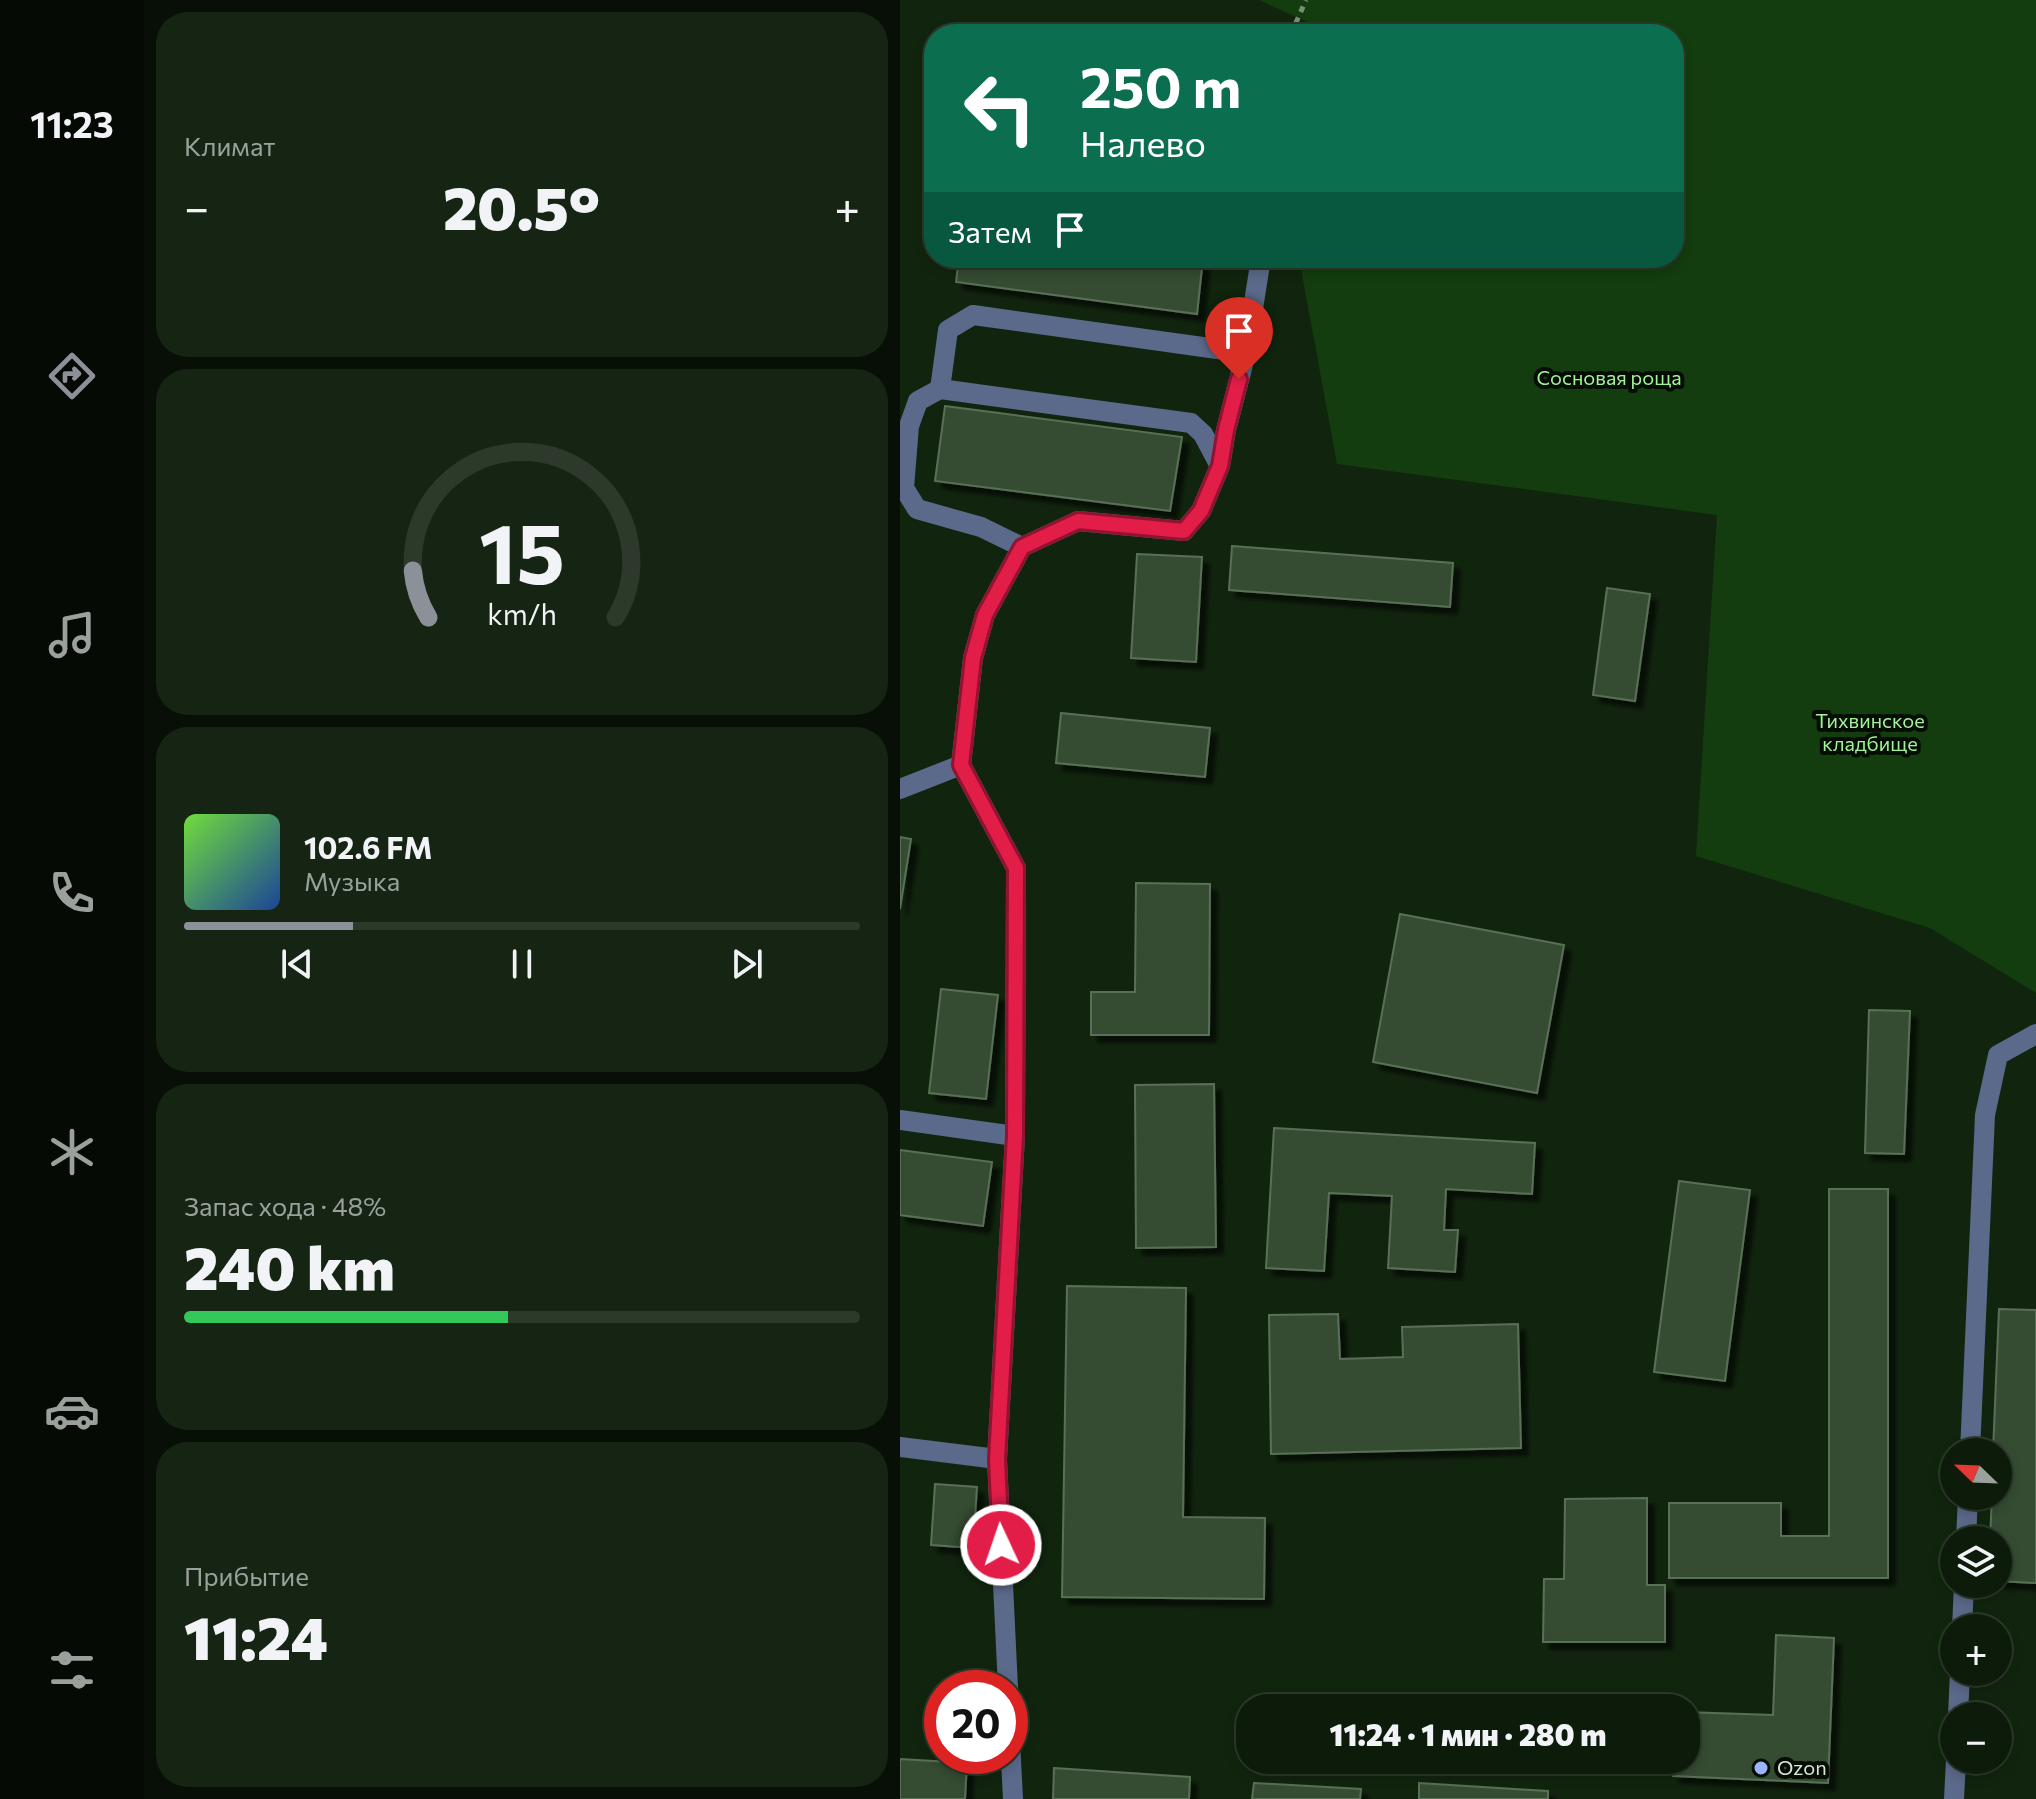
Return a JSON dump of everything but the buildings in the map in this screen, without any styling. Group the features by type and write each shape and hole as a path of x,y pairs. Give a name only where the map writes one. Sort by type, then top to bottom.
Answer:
{"street":[{"path":"1007,1670 997,1459 1015,1136 1016,868 961,765 973,658 985,615 1022,547 1078,521 1184,531 1201,511 1220,466 1246,353 1259,268"},
{"path":"940,389 948,330 973,315 1246,353"},
{"path":"1022,547 981,527 917,509 904,488 909,426 918,401 940,389 1191,423 1203,434 1220,466"},
{"path":"900,789 961,765"},
{"path":"1971,1438 1985,1115 1998,1055 2036,1034"},
{"path":"900,1120 1015,1136"},
{"path":"900,1447 997,1459"},
{"path":"1012,1774 1013,1799"},
{"path":"1954,1799 1955,1774"}],"path":[{"path":"1295,24 1306,0"}],"green space":[{"name":"Тихвинское кладбище","path":"1259,0 2036,0 2036,993 1930,928 1696,856 1717,515 1337,464 1302,268 1684,268 1684,24 1312,24"}],"place":[{"name":"Ozon","path":"1761,1768"}],"route":[{"path":"1001,1545 997,1459 1015,1136 1016,868 961,765 973,658 985,615 1022,547 1078,521 1184,531 1201,511 1220,466 1239,379"}],"park label":[{"name":"Сосновая роща","path":"1609,378"}]}
